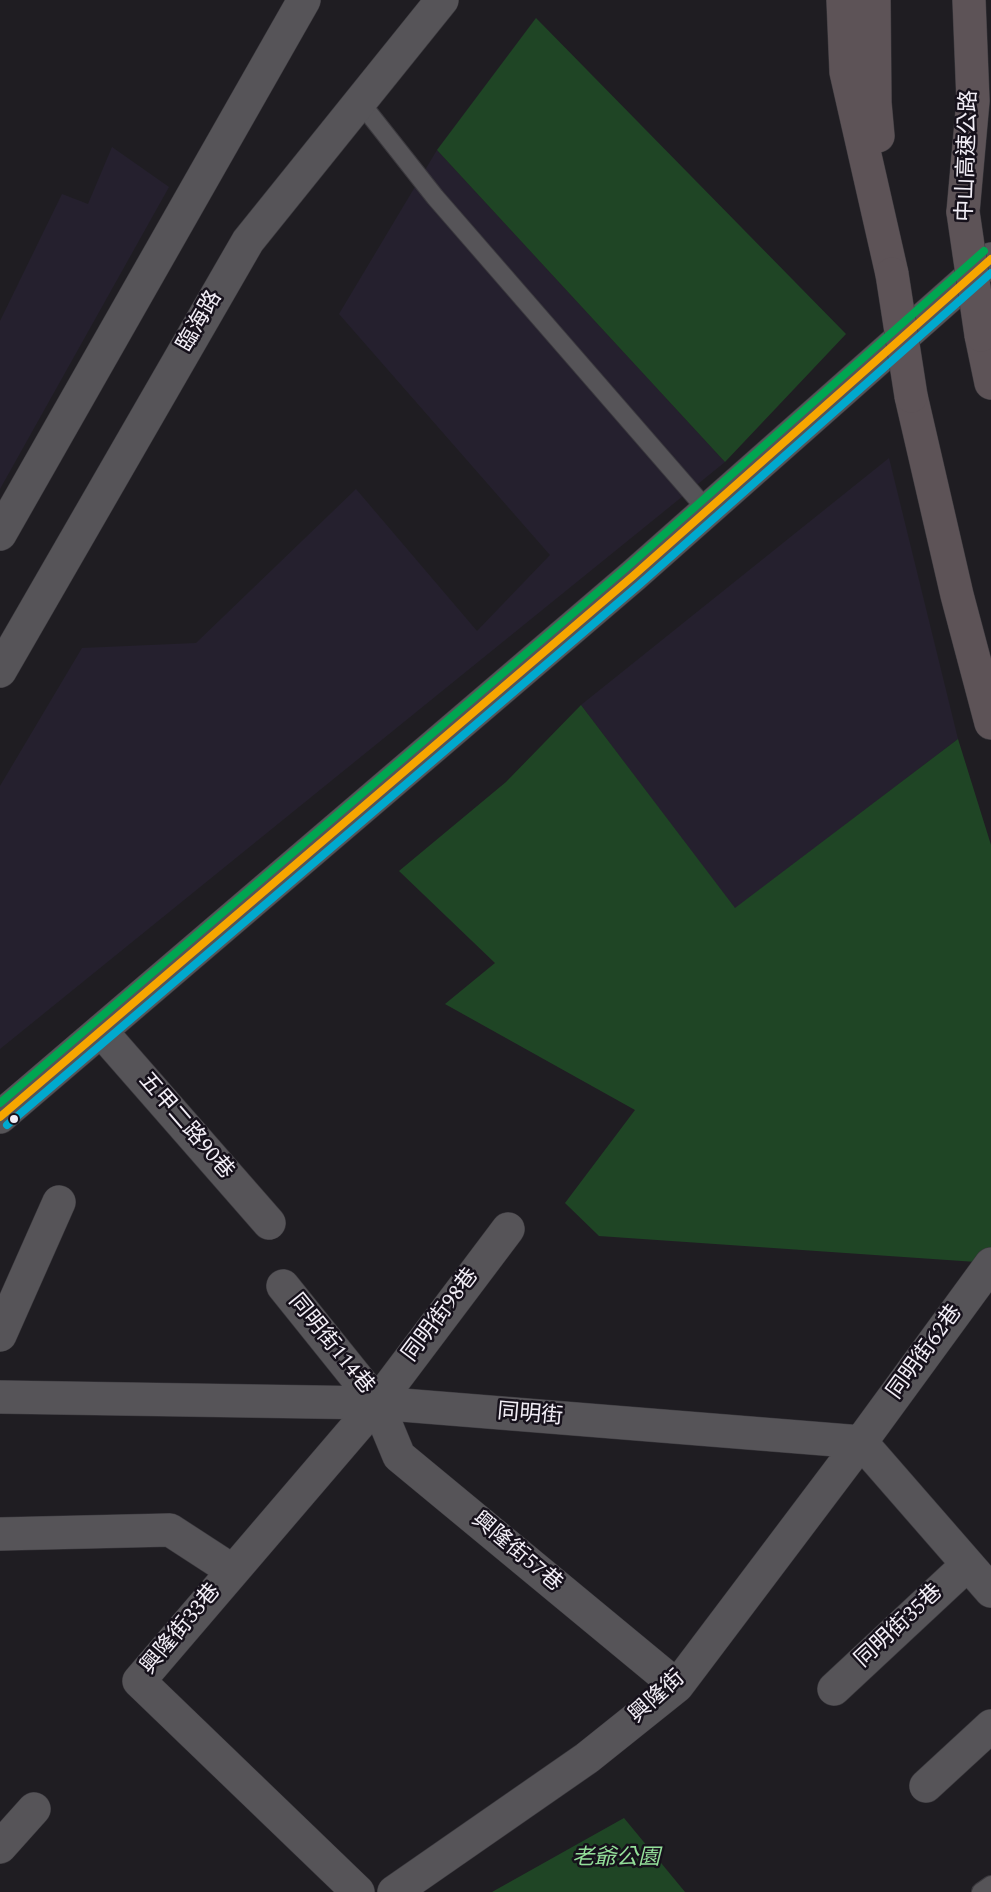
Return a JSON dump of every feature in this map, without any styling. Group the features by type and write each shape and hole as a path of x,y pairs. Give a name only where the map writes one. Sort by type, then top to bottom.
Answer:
{"highway":[{"path":"843,0 846,72 892,274"},
{"path":"874,0 875,103 892,274 911,396 957,595 991,723"},
{"name":"中山高速公路","path":"969,0 973,101 963,212 981,335 991,382"}],"street":[{"path":"0,534 304,0"},
{"name":"臨海路","path":"0,671 248,241 442,0"},
{"path":"0,1117 633,576 991,259"},
{"name":"五甲二路90巷","path":"101,1030 269,1222"},
{"path":"0,1335 58,1202"},
{"name":"同明街98巷","path":"377,1403 508,1229"},
{"name":"同明街62巷","path":"861,1442 991,1264"},
{"name":"同明街114巷","path":"283,1286 377,1403"},
{"name":"同明街","path":"0,1396 377,1403 861,1442"},
{"name":"興隆街33巷","path":"358,1892 139,1681 377,1403"},
{"name":"興隆街57巷","path":"377,1403 399,1456 677,1686"},
{"path":"861,1442 991,1591"},
{"name":"興隆街","path":"394,1892 587,1758 677,1686 861,1442"},
{"path":"0,1534 170,1530 233,1571"},
{"name":"同明街35巷","path":"834,1689 967,1565"},
{"path":"926,1786 991,1726"},
{"path":"0,1846 34,1809"}],"lane":[{"path":"360,102 435,197 707,510"},
{"path":"981,1892 991,1884"}],"shaded area":[{"path":"112,147 169,187 0,489 0,321 62,194 88,204"},
{"path":"437,150 725,462 0,1049 0,786 82,648 196,643 356,489 477,631 550,555 339,314"},
{"path":"889,458 958,739 735,909 581,705"}],"green space":[{"path":"536,18 846,334 725,462 437,150"},
{"path":"581,705 735,908 958,739 991,845 991,1263 599,1236 565,1203 635,1110 445,1004 495,963 399,871 506,782"},
{"name":"老爺公園","path":"624,1818 685,1892 492,1892"}],"transit line":[{"path":"0,1103 626,568 984,251"},
{"path":"0,1117 633,576 991,259"},
{"path":"7,1125 640,584 991,273"}]}
